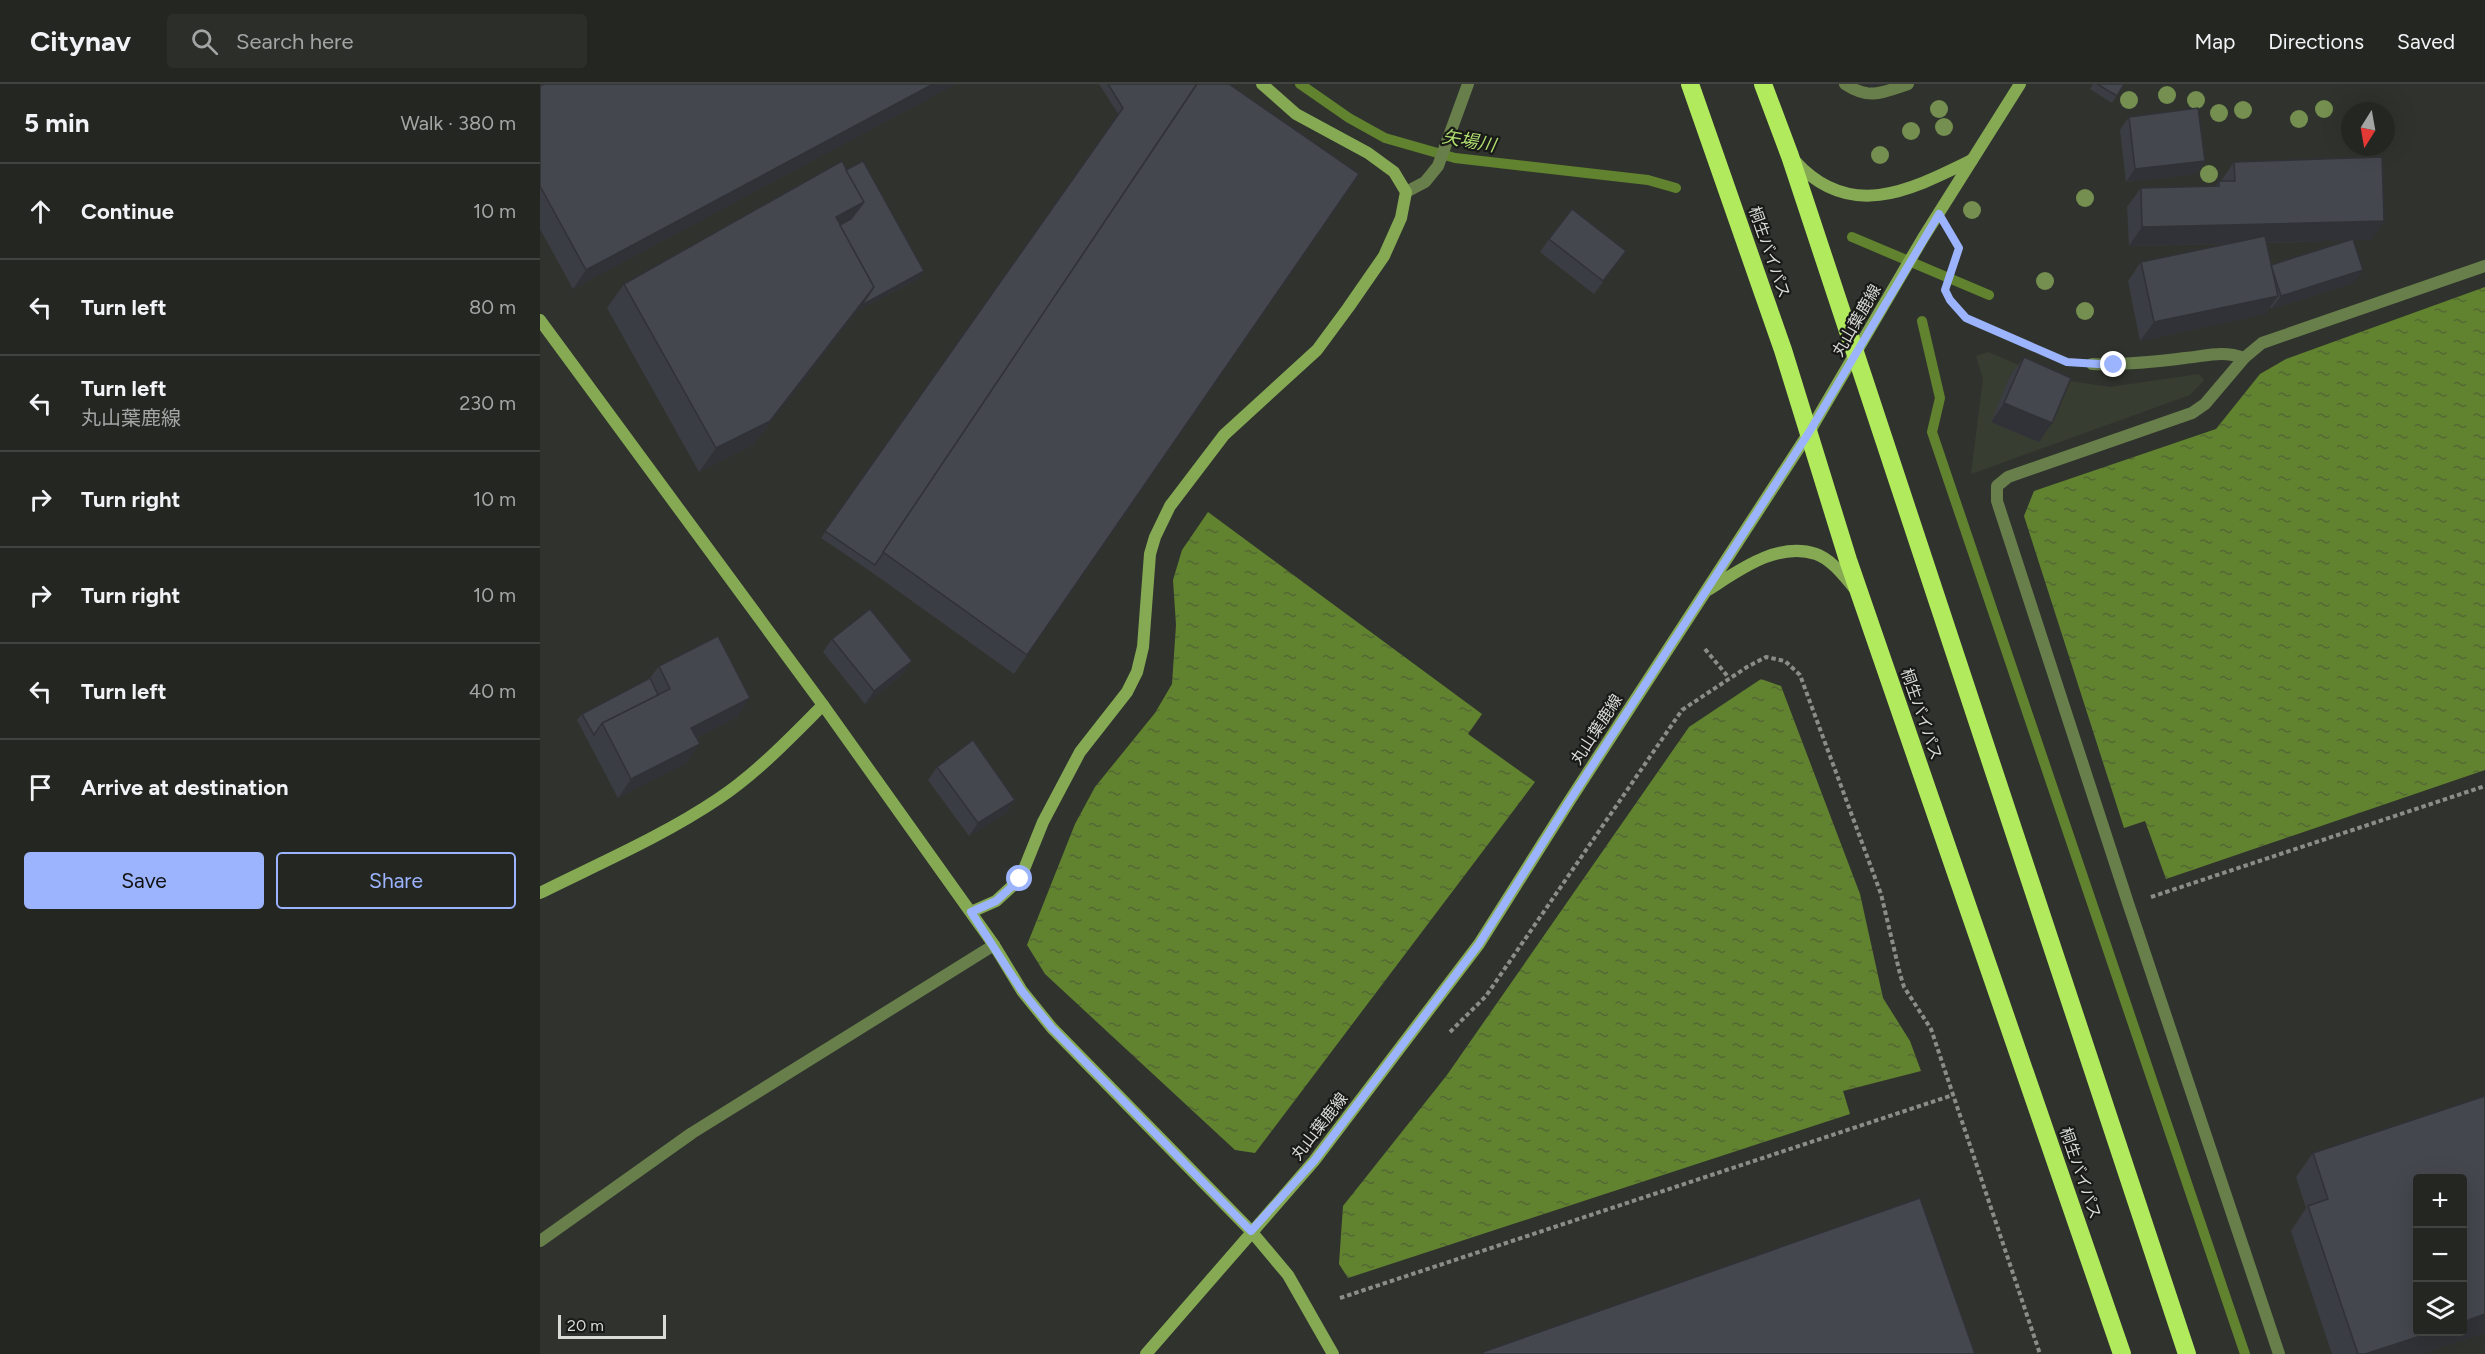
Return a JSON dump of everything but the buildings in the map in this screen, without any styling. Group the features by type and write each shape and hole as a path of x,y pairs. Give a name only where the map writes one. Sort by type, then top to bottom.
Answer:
{"highway":[{"name":"桐生バイパス","path":"1690,84 1783,350 1860,596 2122,1354"},
{"path":"1763,84 1790,156 2187,1354"}],"street":[{"path":"971,912 996,901 1020,879 1043,822 1080,752 1127,692 1137,672 1143,647 1150,554 1155,537 1170,506 1224,435 1317,350 1384,256 1401,218 1406,192 1394,172 1368,153 1296,114 1262,84"},
{"path":"1406,192 1425,182 1438,166 1468,84"},
{"path":"1845,84 1860,94 1880,93 1908,84"},
{"name":"丸山葉鹿線","path":"1146,1354 1314,1161 1479,944 1808,434 1923,238 2020,84"},
{"path":"1790,156 1802,170 1824,184 1863,196 1899,193 1972,160"},
{"path":"2279,1354 2128,903 1997,501 1997,486 2008,477 2192,413 2205,404 2244,358 2262,343 2485,266"},
{"path":"540,320 823,705 994,945 1022,991 1052,1028 1251,1231 1288,1275 1333,1354"},
{"path":"2092,364 2124,364 2215,353 2232,353 2244,358"},
{"path":"1705,591 1742,568 1773,554 1790,553 1816,554 1841,572 1860,596"},
{"path":"540,893 687,819 720,798 760,766 823,705"},
{"path":"540,1241 692,1133 994,945"}],"path":[{"path":"1939,214 1959,248 1945,290 1950,300 1966,318 2067,362 2092,364"},
{"path":"1705,649 1729,678"},
{"path":"1450,1032 1486,996 1682,710 1729,678 1766,657 1785,660 1800,675 1881,894 1902,980 1931,1029 2040,1354"},
{"path":"2128,903 2485,786"},
{"path":"1340,1298 1953,1095"}],"shaded area":[{"path":"1988,352 2049,378 2110,387 2199,374 2204,380 2190,395 1971,474 1983,379 1976,356"}],"water":[{"path":"2485,287 2485,770 2166,879 2145,821 2124,828 2024,516 2034,491 2216,429 2260,374 2286,359"},
{"path":"1208,512 1482,714 1468,734 1535,782 1255,1153 1235,1150 1045,974 1027,945 1075,824 1095,787 1155,713 1172,684 1176,625 1173,580 1182,550"},
{"path":"1761,679 1781,686 1860,894 1883,998 1910,1041 1921,1071 1843,1091 1850,1114 1348,1278 1339,1264 1343,1206 1447,1075 1689,727"}],"waterway":[{"name":"矢場川","path":"1300,84 1349,118 1385,138 1455,158 1648,180 1676,188"},
{"path":"1852,237 1989,295"},
{"path":"1922,321 1940,398 1932,432 2245,1354"}],"route":[{"path":"1020,879 996,901 971,912 1022,991 1052,1028 1251,1231 1314,1161 1479,944 1808,434 1939,214 1959,248 1945,284 1945,290 1950,300 1966,318 2067,362 2114,365"}]}
